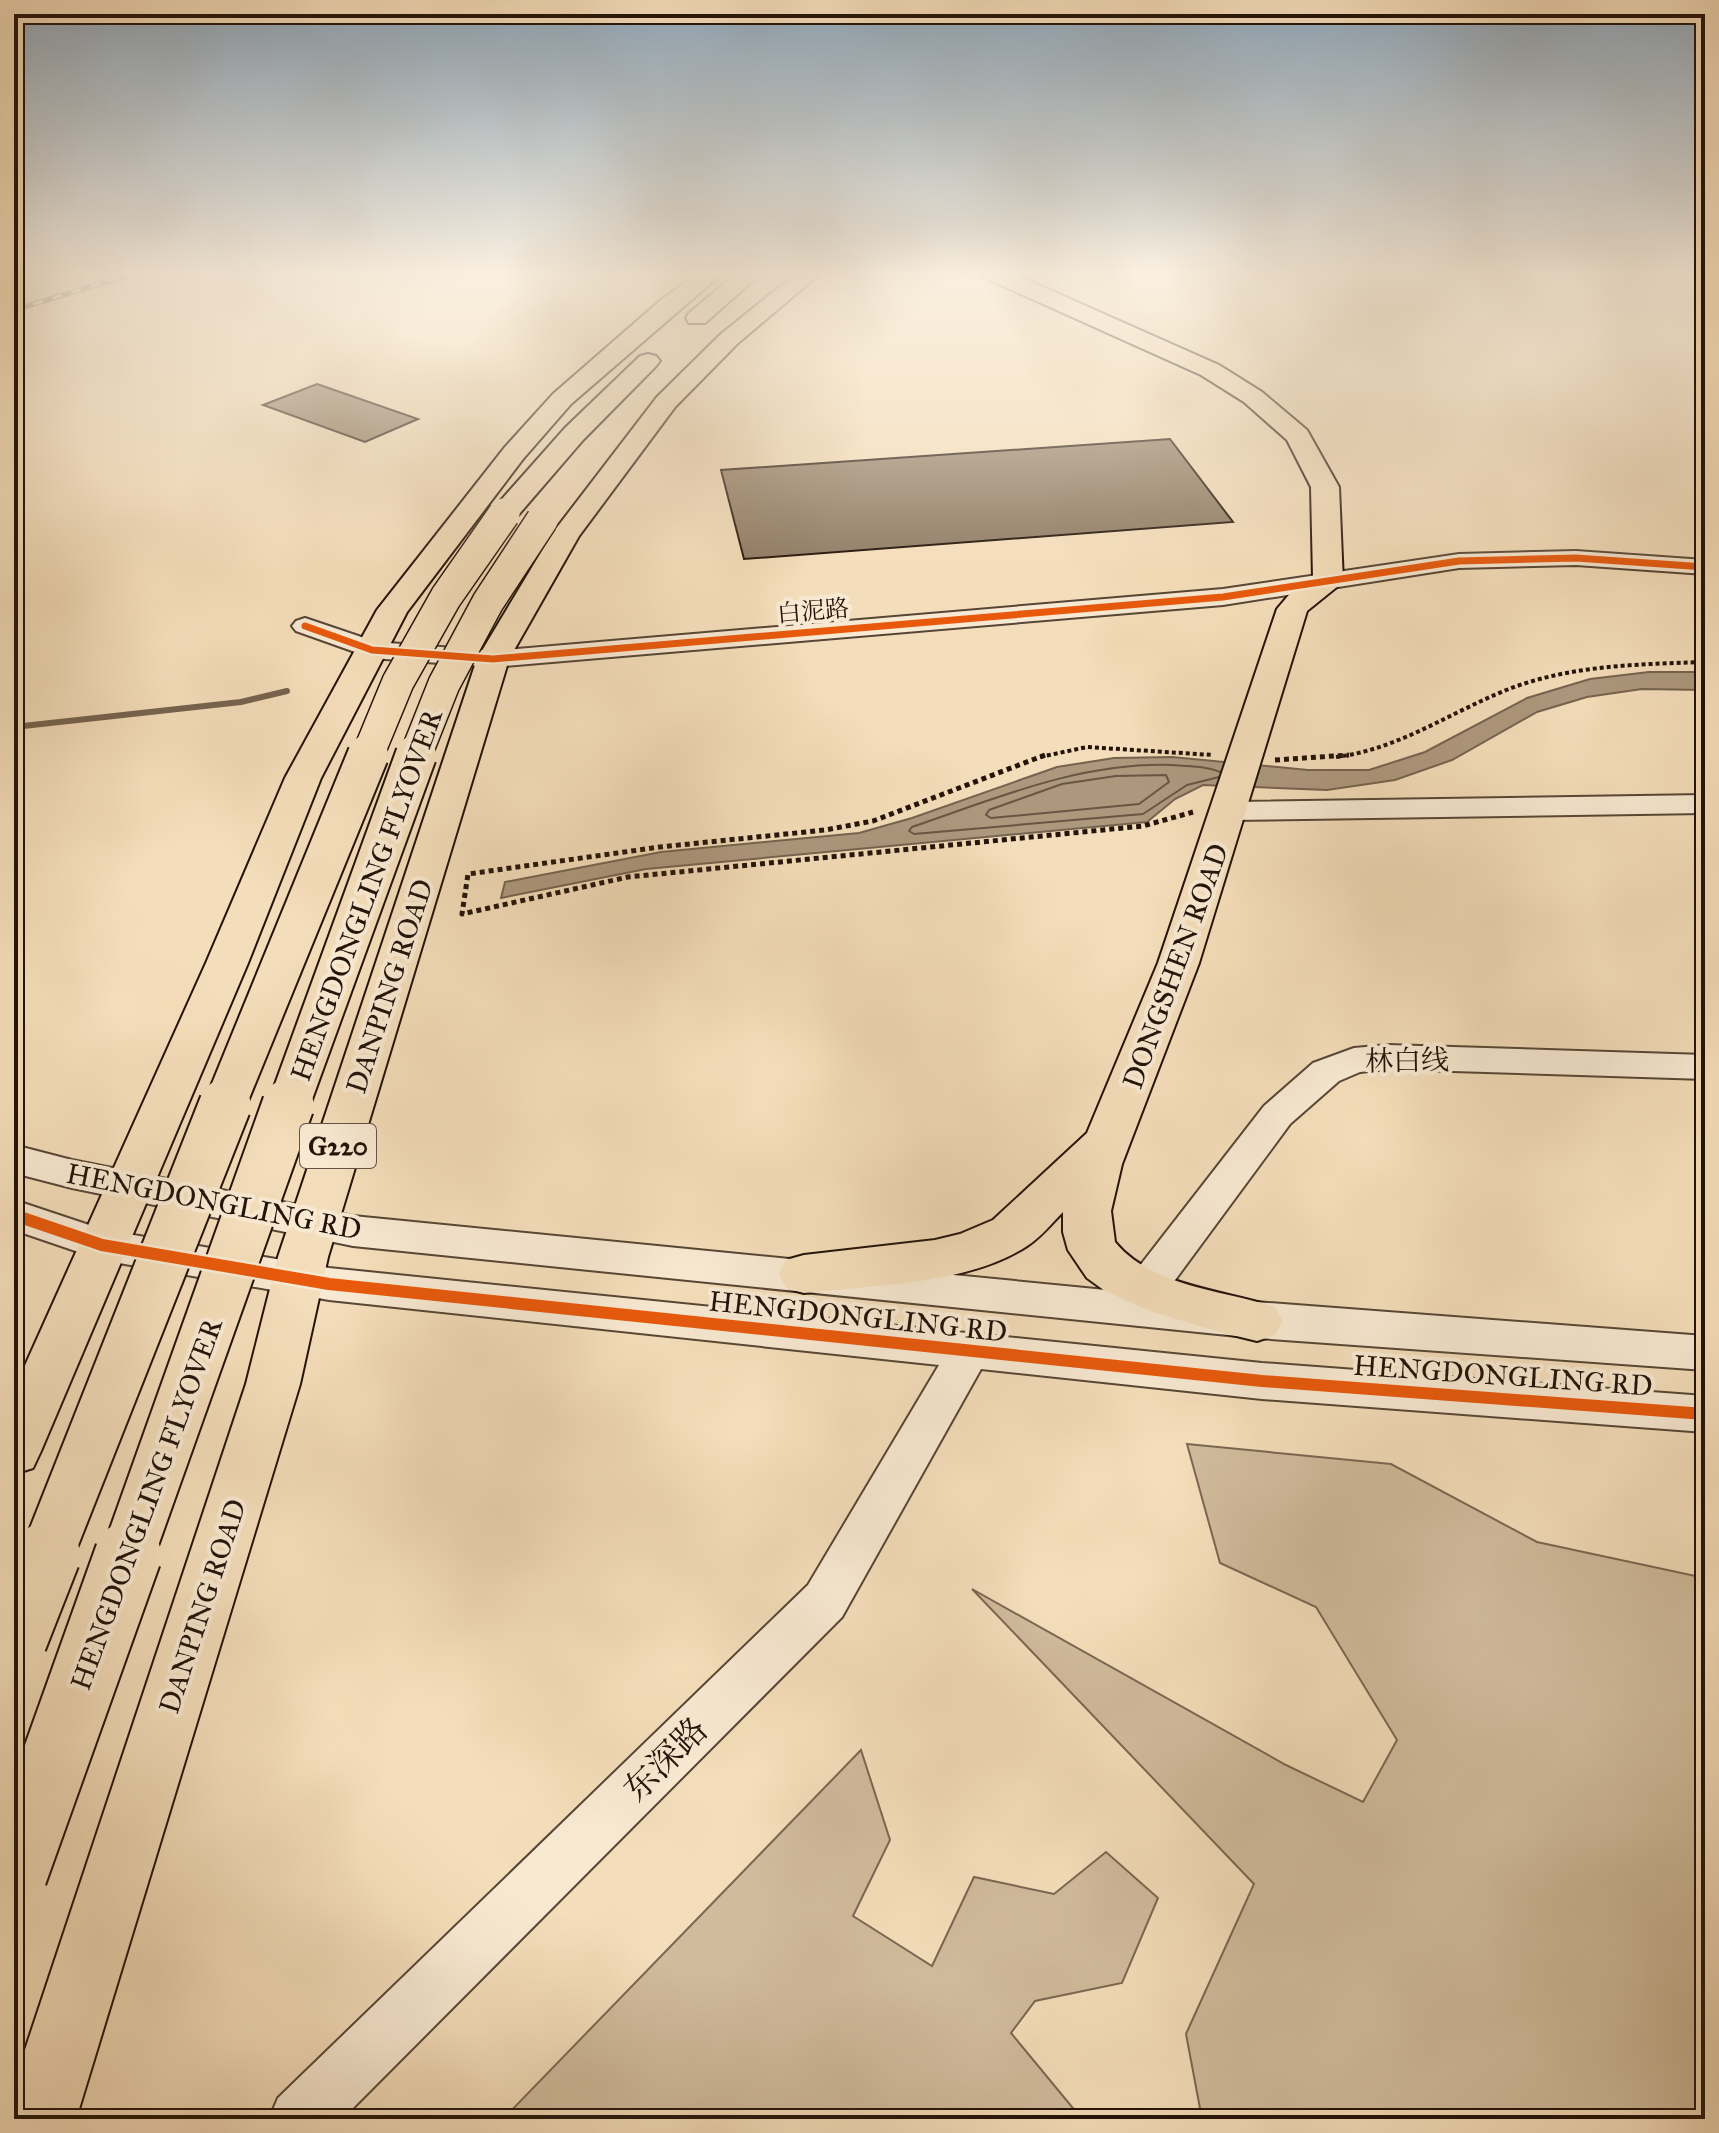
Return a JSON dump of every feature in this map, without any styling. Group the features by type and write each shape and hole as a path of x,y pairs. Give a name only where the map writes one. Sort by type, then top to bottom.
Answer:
{"main road":[{"path":"14,1451 127,1185 227,963 303,778 351,684 392,610 514,453 562,399 606,371"},
{"path":"536,510 574,434 633,371"},
{"path":"600,449 669,371"},
{"name":"DANPING ROAD","path":"39,2119 273,1384 297,1278 493,659 566,534 666,402 697,371"},
{"path":"1211,371 1253,397 1298,436 1325,487 1328,582"},
{"name":"HENGDONGLING FLYOVER","path":"14,1639 278,970 398,682 446,597 536,510"},
{"name":"HENGDONGLING FLYOVER","path":"14,1874 385,834 444,684 536,510"},
{"name":"DONGSHEN ROAD","path":"1257,1321 1136,1297 1119,1275 1094,1252 1084,1225 1093,1182 1171,991 1292,609 1304,596 1328,582"},
{"name":"DONGSHEN ROAD","path":"804,1274 935,1259 971,1250 1010,1233 1109,1140"}],"street":[{"name":"白泥路","path":"305,626 372,650 493,659 1223,597 1459,561 1516,558 1705,567"},
{"path":"1237,787 1705,804"},
{"name":"林白线","path":"1136,1297 1277,1115 1326,1072 1354,1060 1388,1057 1705,1067"},
{"name":"HENGDONGLING RD","path":"14,1159 353,1231 804,1274 1136,1297"},
{"name":"HENGDONGLING RD","path":"14,1215 102,1245 297,1278 1262,1381 1705,1414"},
{"name":"HENGDONGLING RD","path":"1257,1321 1705,1353"},
{"name":"东深路","path":"299,2119 825,1601 969,1352"}],"path":[{"path":"1237,787 1132,747 1087,747 1051,753 873,821 825,830 660,847 468,874 462,914 628,877 1143,826 1192,813 1237,787 1328,759 1382,747 1492,696 1540,679 1610,669 1705,662"}],"shaded area":[{"path":"1187,1444 1391,1464 1537,1542 1705,1578 1705,2119 1202,2119 1186,2034 1254,1884 972,1589 1286,1765 1363,1802 1397,1740 1316,1607 1220,1563"},
{"path":"861,1750 890,1840 853,1916 932,1966 974,1877 1054,1894 1106,1852 1158,1898 1122,1983 1035,2001 1011,2033 1082,2119 503,2119"}],"water":[{"path":"1649,672 1705,672 1705,690 1642,689 1587,697 1537,712 1452,760 1395,780 1327,790 1203,785 1175,799 1147,822 646,869 501,898 505,882 661,852 859,833 912,818 1057,767 1114,758 1172,757 1308,770 1369,770 1425,752 1527,698 1590,679"}],"building":[{"path":"317,384 418,419 365,442 263,405"},
{"path":"1170,439 1233,522 744,559 721,470"}],"waterway":[{"path":"14,727 241,702 287,691"}],"cycle path":[{"path":"305,626 372,650 493,659 1223,597 1459,561 1576,558 1705,567"},
{"path":"14,1215 102,1245 329,1284 1262,1381 1705,1414"}]}
